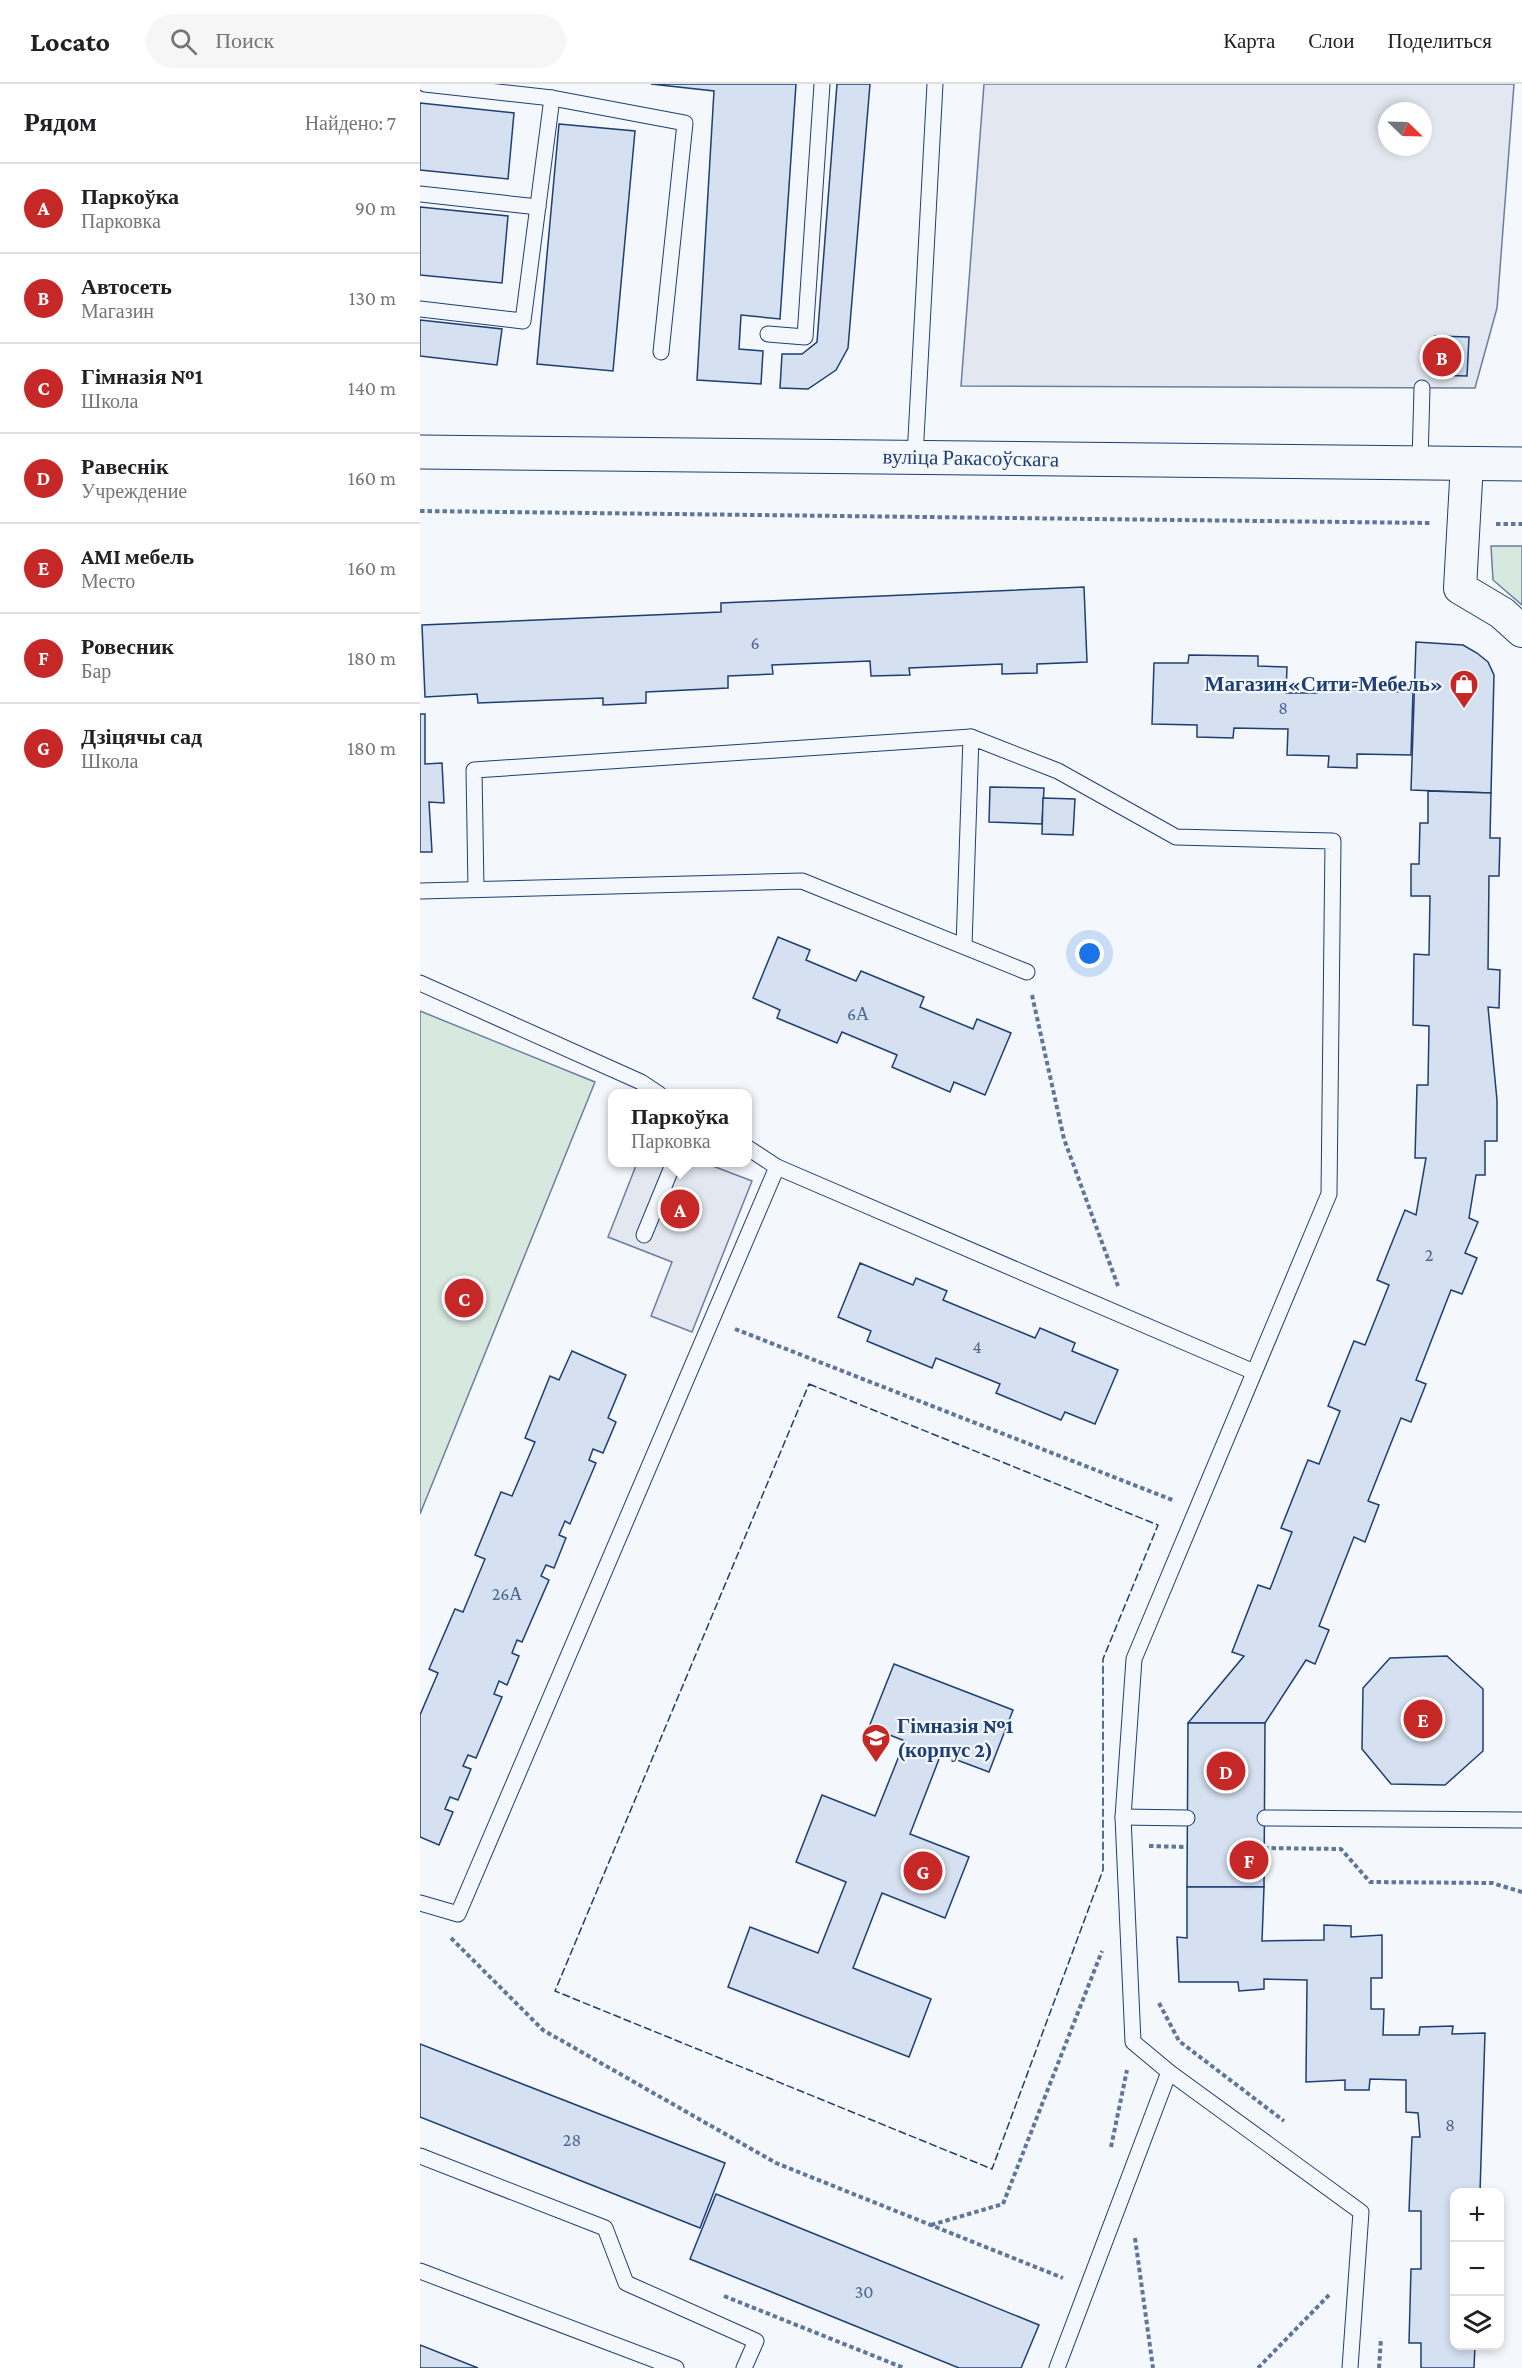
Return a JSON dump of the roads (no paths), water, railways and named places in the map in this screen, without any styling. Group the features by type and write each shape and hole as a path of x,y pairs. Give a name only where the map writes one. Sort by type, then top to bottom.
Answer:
{"main road":[{"name":"вуліца Ракасоўскага","path":"420,452 1522,464"}],"street":[{"path":"1467,463 1460,588 1502,613 1522,631"}],"lane":[{"path":"425,84 552,98 685,123 661,352"},
{"path":"768,334 805,338 822,84"},
{"path":"915,457 935,84"},
{"path":"420,309 523,321 552,98"},
{"path":"420,194 538,207"},
{"path":"1420,462 1422,388"},
{"path":"964,946 971,737"},
{"path":"476,889 474,770 971,737 1058,771 1176,837 1333,841 1329,1194 1134,1659 1123,1817 1133,2042 1169,2072 1360,2212 1350,2368"},
{"path":"420,891 802,881 1027,972"},
{"path":"420,983 641,1082 652,1089"},
{"path":"752,1151 777,1167 1254,1372"},
{"path":"644,1235 673,1167"},
{"path":"420,1903 458,1914 777,1167"},
{"path":"1123,1817 1187,1818"},
{"path":"1264,1818 1522,1820"},
{"path":"1057,2368 1169,2072"},
{"path":"420,2156 605,2228 626,2283 756,2341 744,2368"},
{"path":"420,2271 676,2368"}],"place":[{"name":"Автосеть","path":"1442,357"},
{"name":"Магазин«Сити-Мебель»","path":"1464,710"},
{"name":"Паркоўка","path":"680,1209"},
{"name":"Гімназія №1","path":"464,1298"},
{"name":"AMI мебель","path":"1423,1719"},
{"name":"Гімназія №1 (корпус 2)","path":"876,1764"},
{"name":"Равеснік","path":"1226,1771"},
{"name":"Ровесник","path":"1249,1860"},
{"name":"Дзіцячы сад","path":"923,1871"}]}
